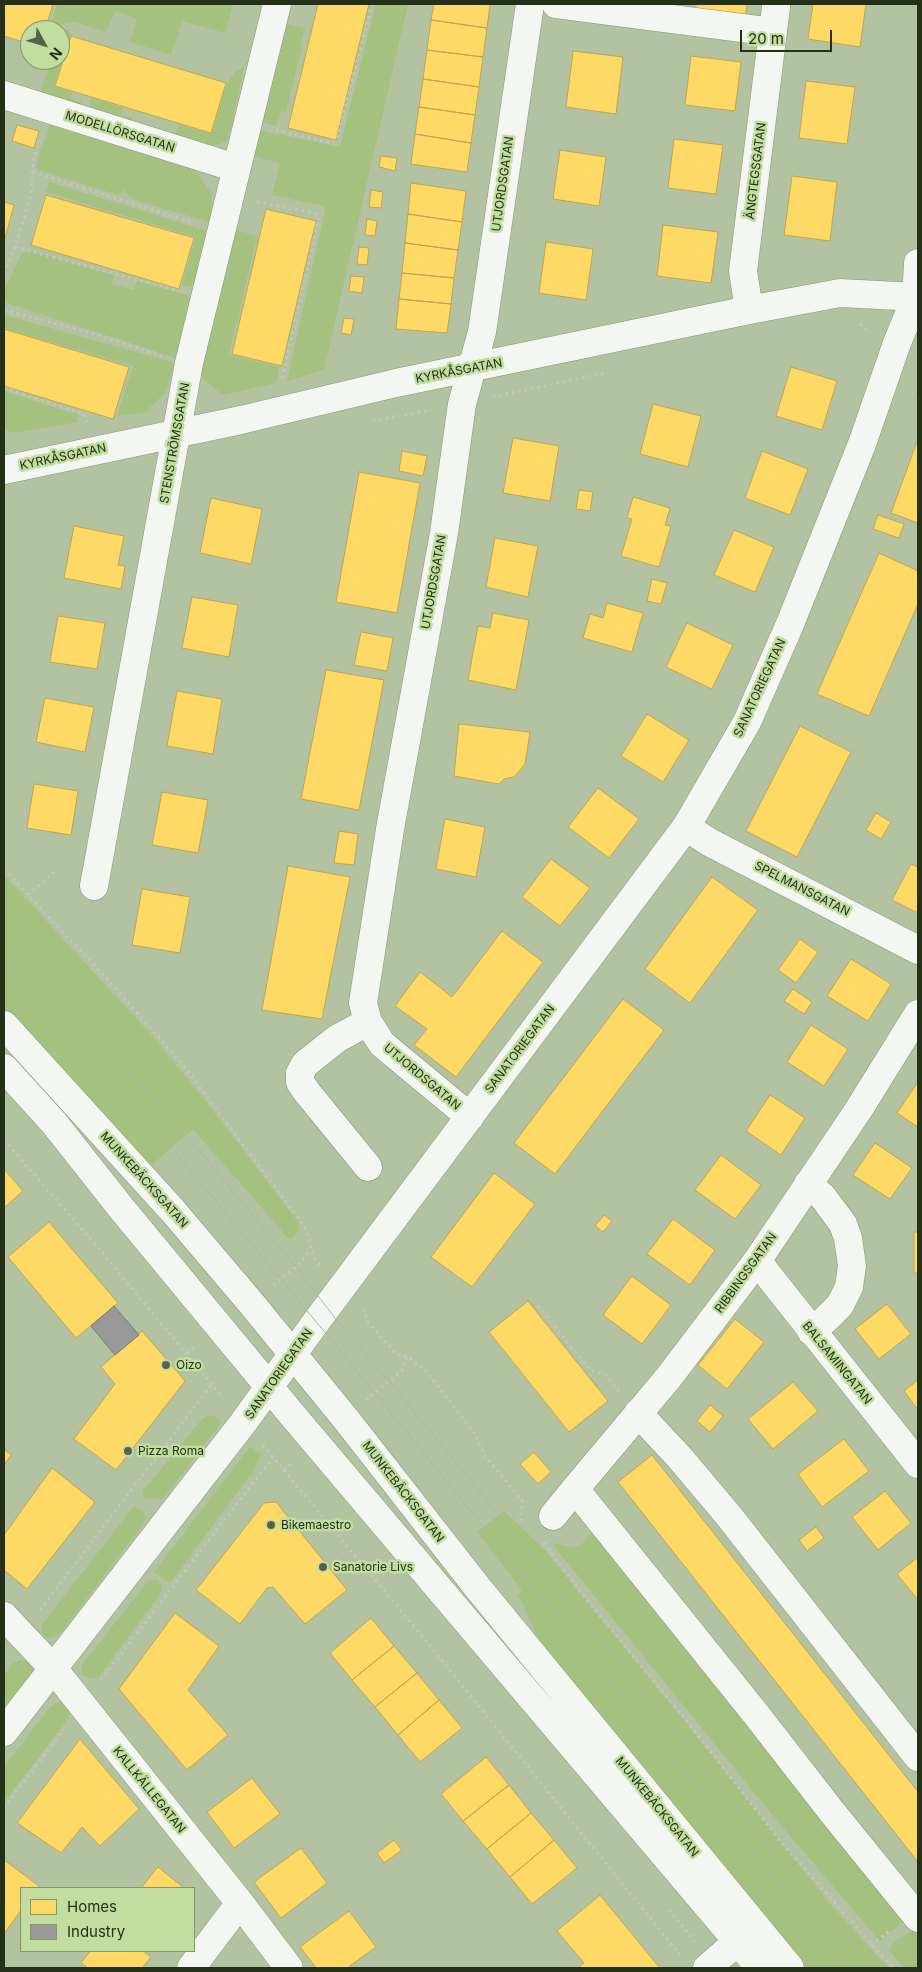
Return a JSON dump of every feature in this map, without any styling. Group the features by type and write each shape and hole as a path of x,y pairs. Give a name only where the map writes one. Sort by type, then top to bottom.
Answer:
{"street":[{"name":"STENSTRÖMSGATAN","path":"94,886 190,363 277,4"},
{"name":"UTJORDSGATAN","path":"470,1117 382,1044 368,1022 362,1003 390,829 444,533 462,404 482,332 530,4"},
{"name":"ÄNGTEGSGATAN","path":"556,4 775,20 743,271 749,310"},
{"name":"MODELLÖRSGATAN","path":"4,97 236,168"},
{"name":"SANATORIEGATAN","path":"4,1732 244,1423 343,1285 686,827 746,722 790,624 862,444 897,343 917,297 918,263"},
{"name":"KYRKÅSGATAN","path":"4,470 241,420 396,383 472,369 749,310 840,293 917,297"},
{"name":"SPELMANSGATAN","path":"686,827 709,842 918,950"},
{"name":"RIBBINGSGATAN","path":"547,1528 575,1489 669,1377 757,1262 859,1109 918,1014"},
{"path":"368,1022 338,1038 305,1064 300,1073 300,1082 306,1091 368,1167"},
{"name":"MUNKEBÄCKSGATAN","path":"4,1025 172,1211 293,1355 478,1588 790,1968"},
{"name":"MUNKEBÄCKSGATAN","path":"4,1068 54,1123 122,1209 270,1387 760,1968"},
{"path":"808,1184 823,1197 843,1224 850,1246 852,1266 849,1287 840,1305 825,1320 811,1330"},
{"name":"BALSAMINGATAN","path":"757,1262 918,1464"},
{"path":"638,1413 680,1458 728,1515 918,1757"},
{"path":"575,1489 918,1918"},
{"name":"KALLKÄLLEGATAN","path":"13,1625 52,1668 240,1903 289,1968"},
{"path":"191,1968 240,1903"},
{"path":"696,1965 737,1942"}],"path":[{"path":"248,123 331,143 337,139 365,23 372,4"},
{"path":"4,273 15,247 31,195 33,162 50,110"},
{"path":"32,172 200,225"},
{"path":"230,197 315,213 319,217 282,380"},
{"path":"15,247 184,292"},
{"path":"4,310 98,335 168,358"},
{"path":"4,388 84,414 89,428"},
{"path":"910,392 918,394"},
{"path":"4,869 183,1065 302,1223 309,1237 315,1259 363,1304 368,1322 397,1355 407,1356 428,1373 475,1434 485,1456 523,1502 520,1518 527,1525"},
{"path":"28,895 56,870"},
{"path":"4,1140 100,1250 273,1456 696,1965"},
{"path":"538,1306 590,1370 606,1376 638,1413"},
{"path":"13,1625 212,1384"},
{"path":"4,1808 273,1456"},
{"path":"547,1528 578,1589 685,1719 780,1840 893,1968"}],"green space":[{"path":"57,4 233,4 225,33 182,21 171,55 130,42 137,19 115,11 106,32 75,22 70,22 70,20 52,20"},
{"path":"376,4 408,4 324,370 287,381 325,211 323,206 272,195 280,163 253,156 258,130 340,147"},
{"path":"283,23 305,28 286,112 281,111 277,126 261,122"},
{"path":"244,67 230,131 226,141 220,144 209,145 175,136 179,125 211,134 228,82 235,72"},
{"path":"48,70 59,70 54,86 72,92 70,99 82,102 80,108 39,96"},
{"path":"92,98 123,108 121,115 132,118 131,124 88,110"},
{"path":"50,125 195,170 211,193 212,210 209,222 132,199 124,190 118,195 39,170 36,166"},
{"path":"49,182 207,231 192,287 182,285 196,237 46,192"},
{"path":"235,230 257,236 229,355 279,367 276,383 223,395 199,376"},
{"path":"28,250 114,275 111,284 134,290 137,281 190,296 176,358 4,302 4,291 21,255"},
{"path":"4,315 175,363 166,392 144,413 117,416 133,366 4,328"},
{"path":"4,391 78,415 77,422 14,433 4,429"},
{"path":"4,875 155,1039 204,1099 296,1219 299,1225 298,1232 293,1238 289,1239 193,1129 148,1168 4,1009"},
{"path":"209,1415 218,1418 221,1423 163,1499 143,1498 143,1491 202,1419"},
{"path":"249,1448 253,1448 261,1455 253,1471 170,1583 154,1572"},
{"path":"134,1506 143,1511 146,1517 144,1523 59,1635 47,1638 42,1633 41,1626"},
{"path":"504,1511 546,1551 723,1768 831,1905 888,1968 801,1968 543,1651 523,1603 516,1596 522,1590 477,1532"},
{"path":"596,1528 910,1915 880,1941 780,1824 553,1545 556,1543 573,1548 581,1545"},
{"path":"149,1580 157,1580 162,1586 159,1596 99,1676 92,1679 82,1675 81,1666"},
{"path":"28,1661 33,1667 33,1673 4,1710 4,1675 14,1662"},
{"path":"60,1701 69,1705 71,1711 67,1720 4,1802 4,1767 50,1707"},
{"path":"918,1928 918,1968 904,1968 889,1950 894,1942"}],"building: Homes":[{"path":"4,4 53,4 48,20 20,20 20,41 4,36"},
{"path":"318,4 369,4 336,140 288,128"},
{"path":"434,4 490,4 487,28 431,20"},
{"path":"695,4 747,4 745,18 694,11"},
{"path":"813,4 866,4 860,47 808,39"},
{"path":"431,20 487,28 483,57 427,50"},
{"path":"71,36 226,83 211,133 55,86 60,70 70,70"},
{"path":"427,50 483,57 479,87 423,79"},
{"path":"573,51 623,57 616,114 566,107"},
{"path":"691,56 741,62 735,111 685,105"},
{"path":"423,79 479,87 475,115 419,107"},
{"path":"806,81 855,87 847,144 799,138"},
{"path":"419,107 475,115 471,143 415,134"},
{"path":"17,125 39,131 34,148 12,141"},
{"path":"415,134 471,143 467,172 411,164"},
{"path":"674,139 723,145 716,194 668,188"},
{"path":"560,150 606,157 599,206 553,199"},
{"path":"381,156 397,158 395,171 379,167"},
{"path":"792,176 837,182 830,241 784,235"},
{"path":"411,183 466,191 462,222 408,214"},
{"path":"371,190 383,192 381,208 369,207"},
{"path":"46,195 194,238 179,289 31,245"},
{"path":"4,202 14,205 4,242"},
{"path":"266,209 316,221 282,366 232,354"},
{"path":"408,214 462,222 458,250 405,243"},
{"path":"367,219 377,221 375,236 365,235"},
{"path":"663,225 718,232 711,283 657,276"},
{"path":"546,242 593,249 586,300 539,293"},
{"path":"405,243 458,250 454,278 402,273"},
{"path":"359,247 369,248 367,265 357,264"},
{"path":"402,273 454,278 451,304 399,299"},
{"path":"351,276 364,277 362,293 349,291"},
{"path":"399,299 451,304 447,333 396,329"},
{"path":"344,318 354,319 351,335 341,333"},
{"path":"4,329 129,367 113,419 4,386"},
{"path":"791,367 837,381 822,430 776,416"},
{"path":"653,404 701,416 688,467 640,454"},
{"path":"513,438 559,446 550,501 503,493"},
{"path":"918,439 918,523 891,513"},
{"path":"402,451 427,456 423,476 399,471"},
{"path":"762,451 808,469 790,515 745,498"},
{"path":"359,472 420,483 397,613 336,602"},
{"path":"579,490 593,492 590,511 576,509"},
{"path":"633,497 670,508 665,525 671,526 659,567 621,556 632,519 627,518"},
{"path":"211,498 262,509 251,564 200,553"},
{"path":"878,515 904,524 899,538 873,529"},
{"path":"74,526 124,536 118,565 125,566 121,589 64,578"},
{"path":"734,530 774,547 755,592 714,575"},
{"path":"495,538 538,546 528,597 486,587"},
{"path":"879,553 918,571 918,604 869,716 817,694"},
{"path":"652,579 667,583 661,604 647,601"},
{"path":"192,597 238,605 229,657 182,648"},
{"path":"607,603 643,613 632,652 583,638 590,614 603,618"},
{"path":"493,613 529,620 516,690 468,680 478,626 490,628"},
{"path":"58,616 105,623 97,669 50,662"},
{"path":"687,623 733,645 712,689 666,667"},
{"path":"361,632 393,638 387,671 354,665"},
{"path":"326,670 384,680 359,810 301,799"},
{"path":"177,691 222,699 213,754 167,746"},
{"path":"45,698 94,707 85,752 36,742"},
{"path":"647,714 689,740 663,782 621,756"},
{"path":"459,724 530,732 525,764 514,777 504,779 499,784 454,776"},
{"path":"800,726 851,752 797,857 746,831"},
{"path":"34,784 78,791 71,835 27,828"},
{"path":"598,788 639,819 609,858 568,827"},
{"path":"162,792 208,800 198,853 152,845"},
{"path":"876,813 891,822 881,839 866,830"},
{"path":"445,819 485,827 476,877 436,869"},
{"path":"339,831 358,834 354,865 334,863"},
{"path":"551,859 590,888 560,926 522,897"},
{"path":"911,864 918,867 918,913 892,900"},
{"path":"288,866 350,877 322,1019 262,1010"},
{"path":"712,877 758,910 690,1003 645,969"},
{"path":"142,889 190,897 180,953 132,945"},
{"path":"502,931 543,962 456,1077 414,1045 427,1029 395,1006 420,972 452,997"},
{"path":"800,939 818,952 796,983 778,970"},
{"path":"851,959 891,984 868,1021 827,996"},
{"path":"793,989 812,1002 804,1014 784,1001"},
{"path":"623,999 664,1030 555,1174 514,1143"},
{"path":"811,1025 848,1049 824,1086 787,1062"},
{"path":"918,1082 918,1127 897,1113"},
{"path":"770,1095 805,1118 781,1155 746,1131"},
{"path":"875,1143 912,1168 890,1199 853,1175"},
{"path":"721,1155 761,1185 735,1219 695,1190"},
{"path":"4,1169 23,1191 4,1208"},
{"path":"494,1173 535,1204 472,1287 431,1257"},
{"path":"604,1215 612,1221 603,1232 595,1226"},
{"path":"673,1219 715,1250 690,1285 647,1254"},
{"path":"49,1222 118,1303 76,1338 8,1257"},
{"path":"914,1232 918,1232 918,1273 914,1273"},
{"path":"632,1276 671,1305 642,1344 603,1315"},
{"path":"528,1301 608,1401 569,1432 489,1332"},
{"path":"887,1304 911,1334 879,1359 855,1329"},
{"path":"735,1319 764,1342 727,1389 698,1365"},
{"path":"142,1331 185,1381 116,1470 74,1439 115,1384 101,1367"},
{"path":"918,1380 918,1410 904,1391"},
{"path":"793,1382 818,1411 773,1449 748,1419"},
{"path":"710,1405 723,1416 710,1432 697,1421"},
{"path":"844,1439 869,1471 822,1507 798,1474"},
{"path":"4,1449 11,1455 4,1465"},
{"path":"534,1452 551,1472 538,1484 520,1464"},
{"path":"652,1455 918,1792 918,1862 618,1482"},
{"path":"52,1468 95,1502 27,1589 4,1570 4,1535"},
{"path":"885,1491 911,1523 878,1550 852,1517"},
{"path":"276,1502 347,1590 305,1624 273,1587 267,1588 240,1624 196,1590 264,1503"},
{"path":"816,1527 824,1538 807,1551 799,1540"},
{"path":"918,1557 918,1600 897,1574"},
{"path":"175,1613 219,1646 188,1690 228,1735 187,1770 119,1689"},
{"path":"371,1618 394,1646 352,1680 330,1653"},
{"path":"394,1646 417,1673 375,1707 352,1680"},
{"path":"417,1673 439,1700 398,1735 375,1707"},
{"path":"439,1700 462,1728 420,1762 398,1735"},
{"path":"80,1739 139,1809 100,1846 82,1827 61,1853 17,1823"},
{"path":"486,1757 509,1785 463,1821 441,1794"},
{"path":"252,1778 280,1814 234,1848 207,1812"},
{"path":"509,1785 531,1813 487,1849 463,1821"},
{"path":"531,1813 554,1840 510,1877 487,1849"},
{"path":"394,1840 402,1850 384,1863 377,1853"},
{"path":"554,1840 577,1868 532,1904 510,1877"},
{"path":"301,1848 327,1883 281,1918 254,1882"},
{"path":"4,1860 39,1886 20,1887 20,1911 4,1934"},
{"path":"158,1867 183,1887 142,1887"},
{"path":"600,1895 658,1968 578,1968 584,1963 557,1931"},
{"path":"349,1911 376,1947 347,1968 316,1968 300,1947"},
{"path":"89,1952 144,1952 151,1957 142,1968 88,1968 81,1963"}],"building: Industry":[{"path":"114,1306 139,1335 115,1355 91,1326"}],"tram line":[{"path":"4,936 123,1064 197,1148 767,1842 876,1968"},
{"path":"4,965 109,1075 181,1159 657,1739 850,1968"}],"place":[{"name":"Oizo","path":"166,1365"},
{"name":"Pizza Roma","path":"128,1451"},
{"name":"Bikemaestro","path":"271,1525"},
{"name":"Sanatorie Livs","path":"323,1567"}]}
